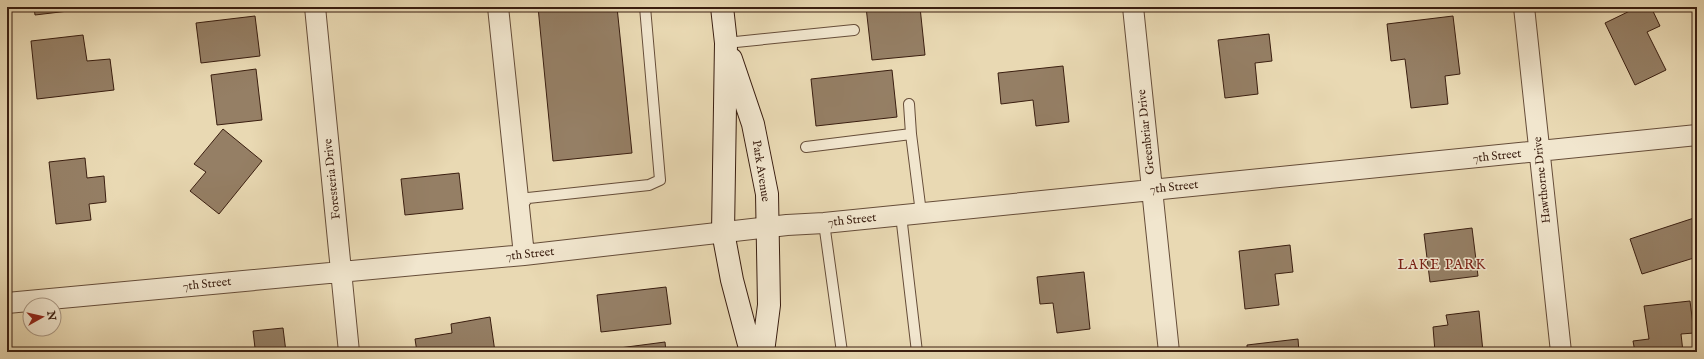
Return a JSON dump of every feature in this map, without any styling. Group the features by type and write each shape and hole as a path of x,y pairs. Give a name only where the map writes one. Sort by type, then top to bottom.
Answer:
{"street":[{"name":"Foresteria Drive","path":"315,7 349,352"},
{"path":"498,7 524,255"},
{"name":"Park Avenue","path":"722,7 726,43 723,232 732,280 751,352"},
{"name":"Greenbriar Drive","path":"1133,7 1169,352"},
{"name":"Hawthorne Drive","path":"1524,7 1561,352"},
{"name":"Park Avenue","path":"726,43 753,124 767,194 769,305 763,352"},
{"name":"7th Street","path":"7,303 524,255 704,236 723,232 1697,135"}],"lane":[{"path":"519,210 528,198 649,186 660,180 645,7"},
{"path":"726,43 854,30"},
{"path":"909,104 911,134 921,212"},
{"path":"806,147 911,134"},
{"path":"901,215 917,352"},
{"path":"824,223 842,352"}],"building":[{"path":"34,7 85,7 85,9 35,15"},
{"path":"538,7 617,7 632,153 553,161"},
{"path":"866,7 920,7 925,55 872,60"},
{"path":"1018,7 1048,7 1019,10"},
{"path":"1209,7 1243,7 1210,11"},
{"path":"1638,7 1651,7 1660,26 1647,32 1666,70 1635,85 1605,23"},
{"path":"255,16 260,56 201,63 196,23"},
{"path":"1453,16 1460,74 1445,76 1448,104 1411,108 1405,59 1391,61 1387,24"},
{"path":"1269,34 1272,61 1255,63 1258,94 1225,98 1218,40"},
{"path":"83,35 87,61 110,59 114,90 37,99 31,41"},
{"path":"1063,66 1069,122 1036,126 1033,100 1001,104 998,73"},
{"path":"256,69 262,120 217,125 211,75"},
{"path":"892,70 897,117 816,126 811,79"},
{"path":"223,129 262,161 219,214 190,191 206,172 194,164"},
{"path":"85,158 87,178 104,176 106,202 89,204 91,220 56,224 49,162"},
{"path":"459,173 463,209 405,215 401,179"},
{"path":"1697,217 1697,257 1642,274 1630,239"},
{"path":"1472,228 1478,276 1430,282 1424,234"},
{"path":"1290,245 1293,272 1275,274 1279,305 1245,309 1239,251"},
{"path":"1084,272 1090,329 1057,333 1053,303 1040,304 1037,277"},
{"path":"666,287 671,324 601,332 597,295"},
{"path":"1690,301 1694,333 1681,334 1683,352 1635,352 1633,341 1649,339 1644,306"},
{"path":"1479,311 1483,352 1435,352 1433,327 1448,325 1446,315"},
{"path":"490,317 495,352 417,352 415,339 452,333 451,324"},
{"path":"283,328 286,352 241,352 241,350 255,348 253,331"},
{"path":"1298,339 1299,352 1247,352 1247,345"},
{"path":"665,342 666,352 604,352 604,350"}],"district":[{"name":"LAKE PARK","path":"1442,265"}]}
